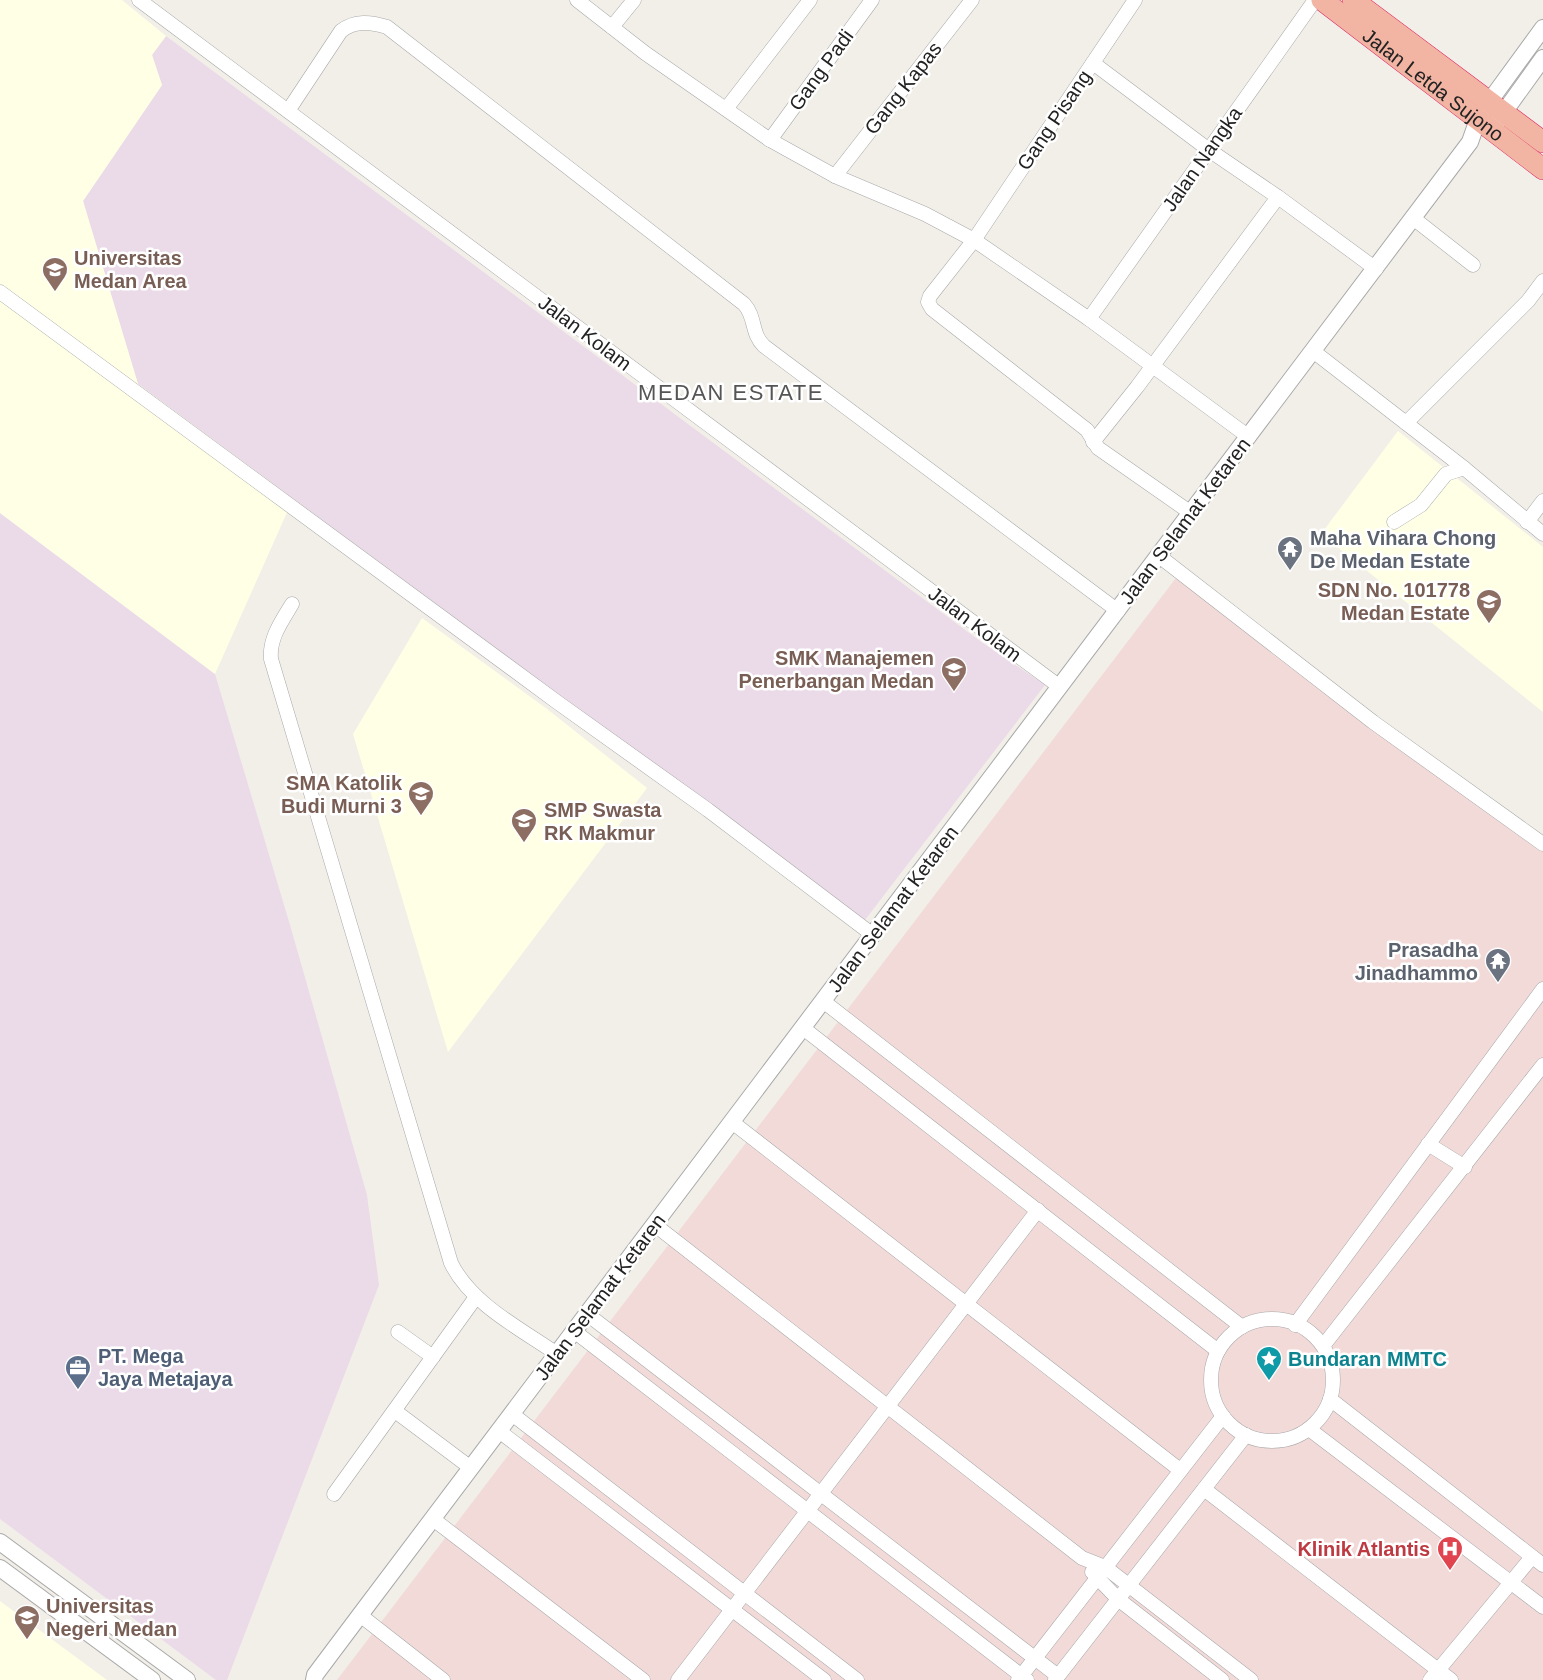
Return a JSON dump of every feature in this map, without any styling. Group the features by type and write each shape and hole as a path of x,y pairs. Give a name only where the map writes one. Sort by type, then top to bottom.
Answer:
{"highway":[{"name":"Jalan Letda Sujono","path":"1322,0 1491,116 1543,142"},
{"name":"Jalan Letda Sujono","path":"1353,0 1491,116 1543,169"}],"street":[{"name":"Jalan Kolam","path":"139,0 1060,687"},
{"path":"577,0 645,53 770,140 835,176 925,214 974,240 1089,319 1249,437"},
{"path":"612,27 634,0"},
{"path":"726,109 810,0"},
{"name":"Gang Padi","path":"770,140 872,0"},
{"name":"Gang Kapas","path":"835,176 972,0"},
{"name":"Gang Pisang","path":"1093,442 1087,430 929,305 930,296 974,240 1135,0"},
{"name":"Jalan Nangka","path":"1089,319 1316,0"},
{"path":"288,111 341,31 347,26 358,23 387,27 744,304 752,316 756,336 764,346 1118,611"},
{"path":"1491,116 1543,28"},
{"path":"1491,116 1543,58"},
{"path":"1093,63 1209,150 1376,269"},
{"name":"Jalan Selamat Ketaren","path":"312,1678 1491,116"},
{"path":"1191,513 1101,451 1093,442 1153,366 1278,197"},
{"path":"1413,218 1473,264"},
{"path":"1406,423 1528,301 1543,281"},
{"path":"0,292 566,709 708,810 873,934"},
{"path":"1313,351 1464,468 1543,534"},
{"path":"1394,522 1421,505 1446,474 1464,468"},
{"path":"1527,522 1543,501"},
{"path":"1159,556 1372,722 1543,844"},
{"path":"292,604 275,633 270,650 271,659 452,1263 456,1273 476,1297 557,1354"},
{"path":"1295,1325 1543,989"},
{"path":"823,1001 1242,1327"},
{"path":"803,1028 1218,1351"},
{"path":"1323,1346 1543,1065"},
{"path":"732,1122 1180,1470"},
{"path":"1428,1144 1465,1167"},
{"path":"678,1680 1038,1210"},
{"path":"655,1225 1082,1558 1105,1567 1251,1680"},
{"path":"334,1494 476,1297"},
{"path":"587,1314 1035,1658 1056,1678 1246,1435"},
{"path":"1268,1320 1286,1322 1310,1334 1323,1346 1331,1371 1330,1399 1320,1417 1309,1429 1293,1437 1279,1440 1259,1439 1234,1428 1223,1416 1214,1400 1211,1386 1213,1364 1218,1351 1228,1337 1242,1327 1268,1320"},
{"path":"574,1331 1022,1678 1035,1658 1223,1416"},
{"path":"398,1332 433,1357"},
{"path":"643,1384 657,1367"},
{"path":"684,1416 698,1399"},
{"path":"1330,1399 1538,1561 1511,1582 1434,1675"},
{"path":"395,1411 471,1468"},
{"path":"512,1414 857,1680"},
{"path":"719,1442 732,1425"},
{"path":"1309,1429 1543,1607"},
{"path":"499,1431 824,1680"},
{"path":"751,1467 764,1450"},
{"path":"1204,1489 1434,1675 1452,1680"},
{"path":"433,1519 643,1680"},
{"path":"860,1551 873,1534"},
{"path":"0,1542 187,1680"},
{"path":"891,1575 904,1558"},
{"path":"1082,1558 1096,1579 1118,1599 1222,1680"},
{"path":"0,1568 152,1680"},
{"path":"925,1601 938,1584"},
{"path":"360,1615 443,1680"},
{"path":"968,1635 981,1617"}],"shaded area":[{"name":"Universitas Medan Area","path":"0,0 122,0 166,36 152,55 162,85 83,201 138,384 293,499 215,674 0,513"},
{"path":"166,36 980,641 1045,685 865,920 138,384 83,201 162,85 152,55"},
{"name":"SDN No. 101778 Medan Estate","path":"1398,431 1543,547 1543,712 1321,534"},
{"path":"0,513 215,674 367,1195 379,1285 227,1680 216,1680 0,1519"},
{"path":"1182,570 1543,843 1543,1680 337,1680"},
{"path":"422,618 547,709 647,788 448,1052 353,734"},
{"name":"Universitas Negeri Medan","path":"0,1601 107,1680 0,1680"}],"place":[{"name":"Universitas Medan Area","path":"55,293"},
{"name":"Maha Vihara Chong De Medan Estate","path":"1290,572"},
{"name":"SDN No. 101778 Medan Estate","path":"1489,625"},
{"name":"SMK Manajemen Penerbangan Medan","path":"954,693"},
{"name":"SMA Katolik Budi Murni 3","path":"421,817"},
{"name":"SMP Swasta RK Makmur","path":"524,844"},
{"name":"Prasadha Jinadhammo","path":"1498,984"},
{"name":"Bundaran MMTC","path":"1269,1382"},
{"name":"PT. Mega Jaya Metajaya","path":"78,1391"},
{"name":"Klinik Atlantis","path":"1450,1572"},
{"name":"Universitas Negeri Medan","path":"27,1641"}],"district":[{"name":"MEDAN ESTATE","path":"731,392"}]}
